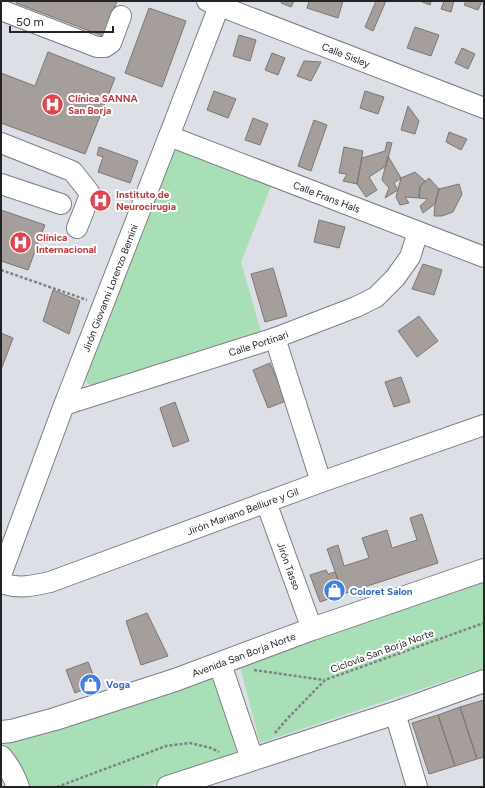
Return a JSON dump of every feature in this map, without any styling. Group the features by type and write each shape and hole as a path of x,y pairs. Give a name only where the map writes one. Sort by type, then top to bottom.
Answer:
{"main road":[{"name":"Avenida San Borja Norte","path":"1,732 11,731 55,719 175,680 312,629 484,570"},
{"path":"220,664 252,759"},
{"path":"168,787 395,713 484,681"},
{"path":"1,757 14,777 18,787"}],"street":[{"name":"Calle Sisley","path":"216,3 484,108"},
{"name":"Jirón Giovanni Lorenzo Bernini","path":"1,575 64,405 170,136 216,3"},
{"path":"1,10 98,47 105,47 111,43 121,16"},
{"name":"Calle Frans Hals","path":"170,136 484,257"},
{"path":"1,143 74,173 90,195 77,228"},
{"path":"1,184 61,204"},
{"name":"Calle Portinari","path":"64,405 275,338 356,307 376,297 395,278 410,257 418,232"},
{"path":"275,338 321,482"},
{"name":"Jirón Mariano Belliure y Gil","path":"1,583 11,586 29,587 50,582 321,482 484,425"},
{"name":"Jirón Tasso","path":"266,502 312,629"},
{"path":"395,713 417,787"}],"path":[{"path":"1,270 103,306"},
{"name":"Ciclovía San Borja Norte","path":"274,734 325,680 484,623"},
{"path":"249,669 325,680"},
{"path":"57,787 166,746 190,743 211,748 223,753"}],"green space":[{"path":"173,146 272,184 241,262 262,335 97,389 87,383 84,371"},
{"path":"484,578 484,668 260,743 239,663"},
{"path":"212,677 234,740 236,753 187,770 148,787 30,787 18,762 1,739"}],"building":[{"path":"17,1 117,1 103,36 16,3"},
{"path":"282,1 294,1 291,7 281,3"},
{"path":"309,1 343,1 338,18 307,8"},
{"path":"376,1 386,1 373,31 365,27"},
{"path":"420,1 431,1 430,5"},
{"path":"444,1 454,1 451,12 441,9"},
{"path":"466,1 482,1 478,10 464,5"},
{"path":"149,8 186,21 162,87 125,73"},
{"path":"415,27 439,35 431,56 407,48"},
{"path":"239,35 256,40 250,61 233,56"},
{"path":"462,48 475,54 468,69 455,63"},
{"name":"Clínica SANNA San Borja","path":"48,52 115,78 85,154 1,123 1,73 35,86"},
{"path":"272,53 285,58 278,75 265,70"},
{"path":"304,61 321,62 311,81 297,76"},
{"path":"214,91 236,99 228,118 207,110"},
{"path":"365,91 384,97 378,114 360,108"},
{"path":"408,106 419,121 415,134 401,130"},
{"path":"253,118 268,124 260,145 245,140"},
{"path":"314,120 327,125 311,171 298,166"},
{"path":"449,132 467,139 461,150 446,142"},
{"path":"387,142 392,143 386,166 369,177 377,190 366,197 357,184 362,158 385,151"},
{"path":"99,147 138,161 130,183 98,172 103,157 97,155"},
{"path":"344,147 363,151 357,184 343,181 347,174 339,173"},
{"path":"388,156 401,178 394,183 398,190 385,198 389,188 382,180"},
{"path":"415,172 425,181 420,186 419,198 405,197 409,203 400,205 396,197 401,178"},
{"path":"429,178 439,189 435,204 423,213 420,206 428,199 419,198 420,186"},
{"path":"459,184 462,194 453,212 442,216 434,216 435,204 439,189"},
{"name":"Clínica Internacional","path":"1,210 45,225 28,270 1,261"},
{"path":"319,220 345,227 339,248 314,242"},
{"path":"423,264 442,270 434,295 412,289"},
{"path":"273,268 287,316 265,322 251,274"},
{"path":"53,290 80,301 69,334 43,321"},
{"path":"419,316 438,341 417,357 398,331"},
{"path":"1,333 13,338 1,370"},
{"path":"270,363 286,401 268,408 253,370"},
{"path":"401,377 410,402 394,407 385,382"},
{"path":"175,402 189,441 173,447 160,408"},
{"path":"422,514 438,563 343,594 327,549 338,545 344,566 369,558 362,538 387,530 392,548 417,540 410,518"},
{"path":"326,570 328,574 335,572 343,594 320,602 310,575"},
{"path":"147,613 168,656 141,665 126,621"},
{"path":"88,662 97,684 75,693 66,670"},
{"path":"484,700 484,757 477,759 460,707"},
{"path":"460,707 477,759 455,766 438,715"},
{"path":"438,715 455,766 429,774 412,723"}],"place":[{"name":"Clínica SANNA San Borja","path":"53,104"},
{"name":"Instituto de Neurocirugia","path":"100,200"},
{"name":"Clínica Internacional","path":"20,243"},
{"name":"Coloret Salon","path":"334,591"},
{"name":"Voga","path":"91,684"}]}
